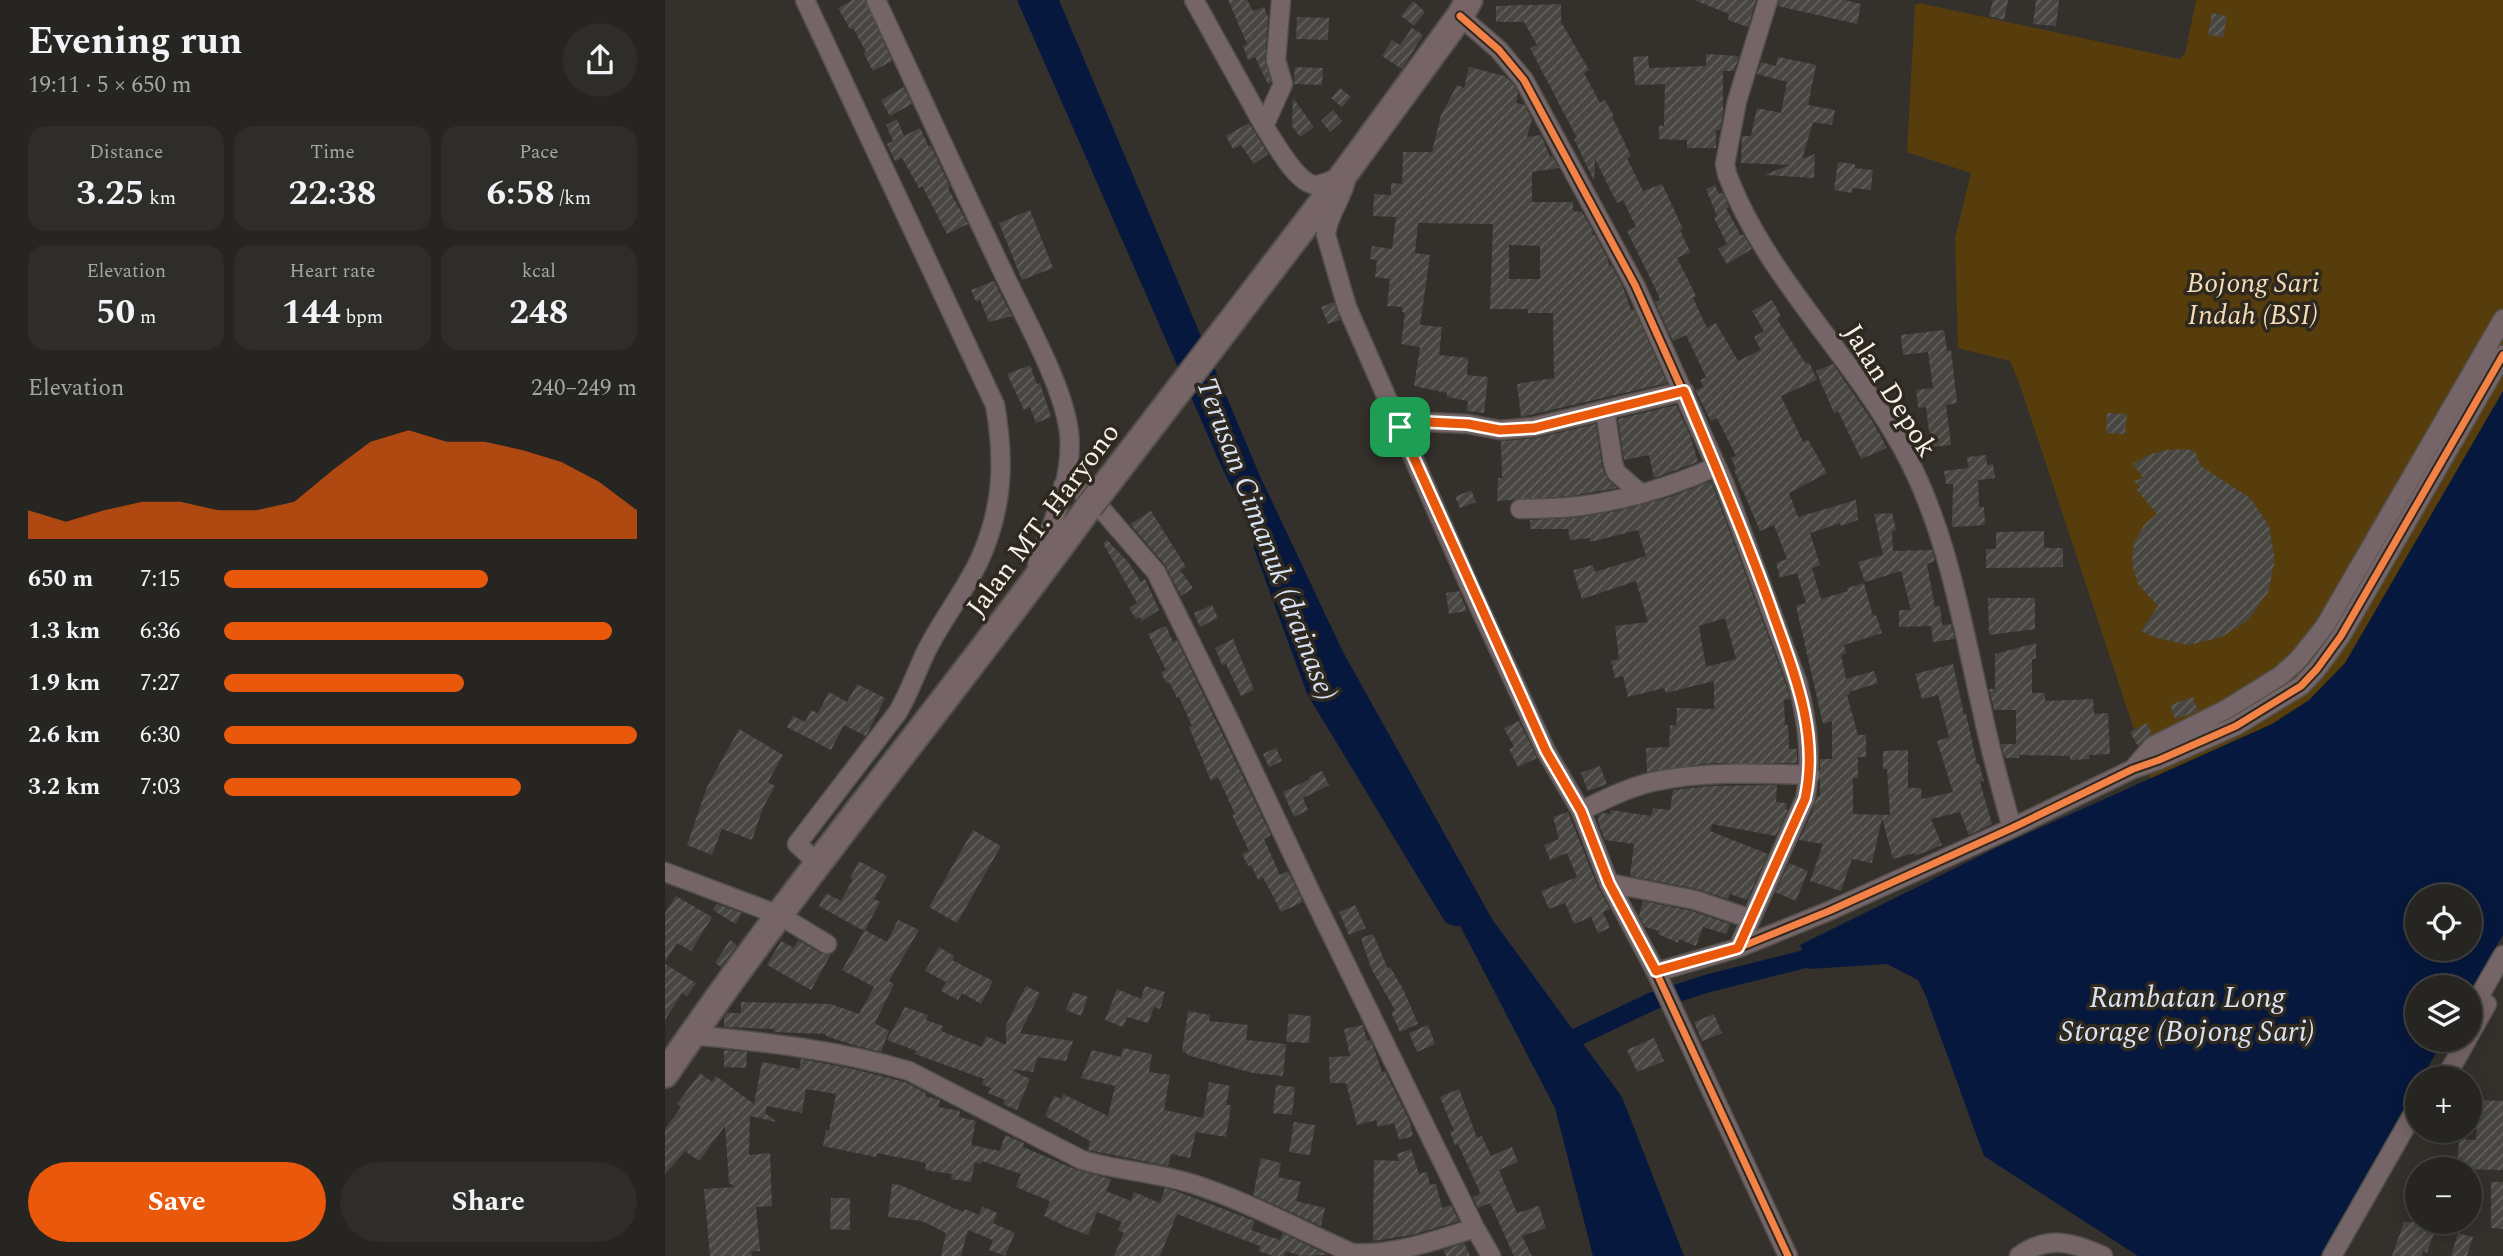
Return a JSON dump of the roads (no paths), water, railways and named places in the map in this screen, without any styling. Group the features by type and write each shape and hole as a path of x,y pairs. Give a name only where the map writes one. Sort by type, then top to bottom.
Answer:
{"main road":[{"name":"Jalan MT. Haryono","path":"665,1074 779,915 809,857 863,776 907,717 1028,592 1089,507 1345,173 1464,8"}],"street":[{"path":"805,0 996,405 1002,455 1001,489 979,561 929,646 914,683 907,717"},
{"path":"876,0 1062,403 1069,431 1070,454 1063,485 1028,592"},
{"path":"1194,0 1264,126 1297,174 1308,183 1317,185 1345,173 1343,195 1326,226 1326,235 1347,307 1546,751 1581,811 1609,883 1656,971 1787,1256"},
{"path":"1264,126 1283,84 1276,60 1281,0"},
{"name":"Jalan Depok","path":"1769,0 1737,101 1725,164 1727,174 1758,237 1864,386 1904,451 1926,498 1967,638 1984,721 2012,828"},
{"path":"1464,8 1524,80 1635,285 1724,483 1798,684 1808,734 1810,775 1805,799 1738,948"},
{"path":"2133,769 2153,747 2254,693 2298,660 2325,626 2503,319"},
{"path":"1656,971 1738,948 1829,911 2012,828 2133,769 2236,726 2285,697 2317,669 2341,636 2503,355"},
{"path":"1400,427 1427,422 1509,430 1534,428 1684,391"},
{"path":"1605,410 1612,463 1616,472 1640,494"},
{"path":"1520,509 1577,507 1640,494 1715,467"},
{"path":"1063,485 1080,490 1098,506 1156,572 1490,1256"},
{"path":"1581,811 1615,794 1681,777 1746,773 1810,775"},
{"path":"665,872 779,915 827,944"},
{"path":"1609,883 1695,900 1751,919"},
{"path":"2482,991 2503,955"},
{"path":"2482,1014 2503,977"},
{"path":"692,1035 826,1051 909,1071 1081,1160 1109,1168 1159,1174 1194,1184 1352,1253 1387,1254 1475,1228"},
{"path":"2332,1256 2405,1128"},
{"path":"2344,1256 2408,1143"},
{"path":"2019,1256 2036,1245 2052,1241 2067,1242 2102,1256"}],"water":[{"path":"1017,0 1059,0 1260,476 1343,652 1492,919 1622,1097 1684,1256 1593,1256 1555,1108 1223,470"},
{"name":"Rambatan Long Storage (Bojong Sari)","path":"2503,391 2503,935 2480,975 2405,975 2405,1052 2436,1052 2429,1066 2405,1066 2405,1108 2320,1256 2138,1256 1984,1156 1918,980 1887,964 1809,969 1800,945 2004,844 2272,724 2309,700 2345,663"}],"waterway":[{"name":"Terusan Cimanuk (drainase)","path":"1269,546 1321,688 1456,911"},
{"path":"1558,1046 1653,1001 1709,983 1805,959"}],"park label":[{"name":"Bojong Sari Indah (BSI)","path":"2253,298"}]}
